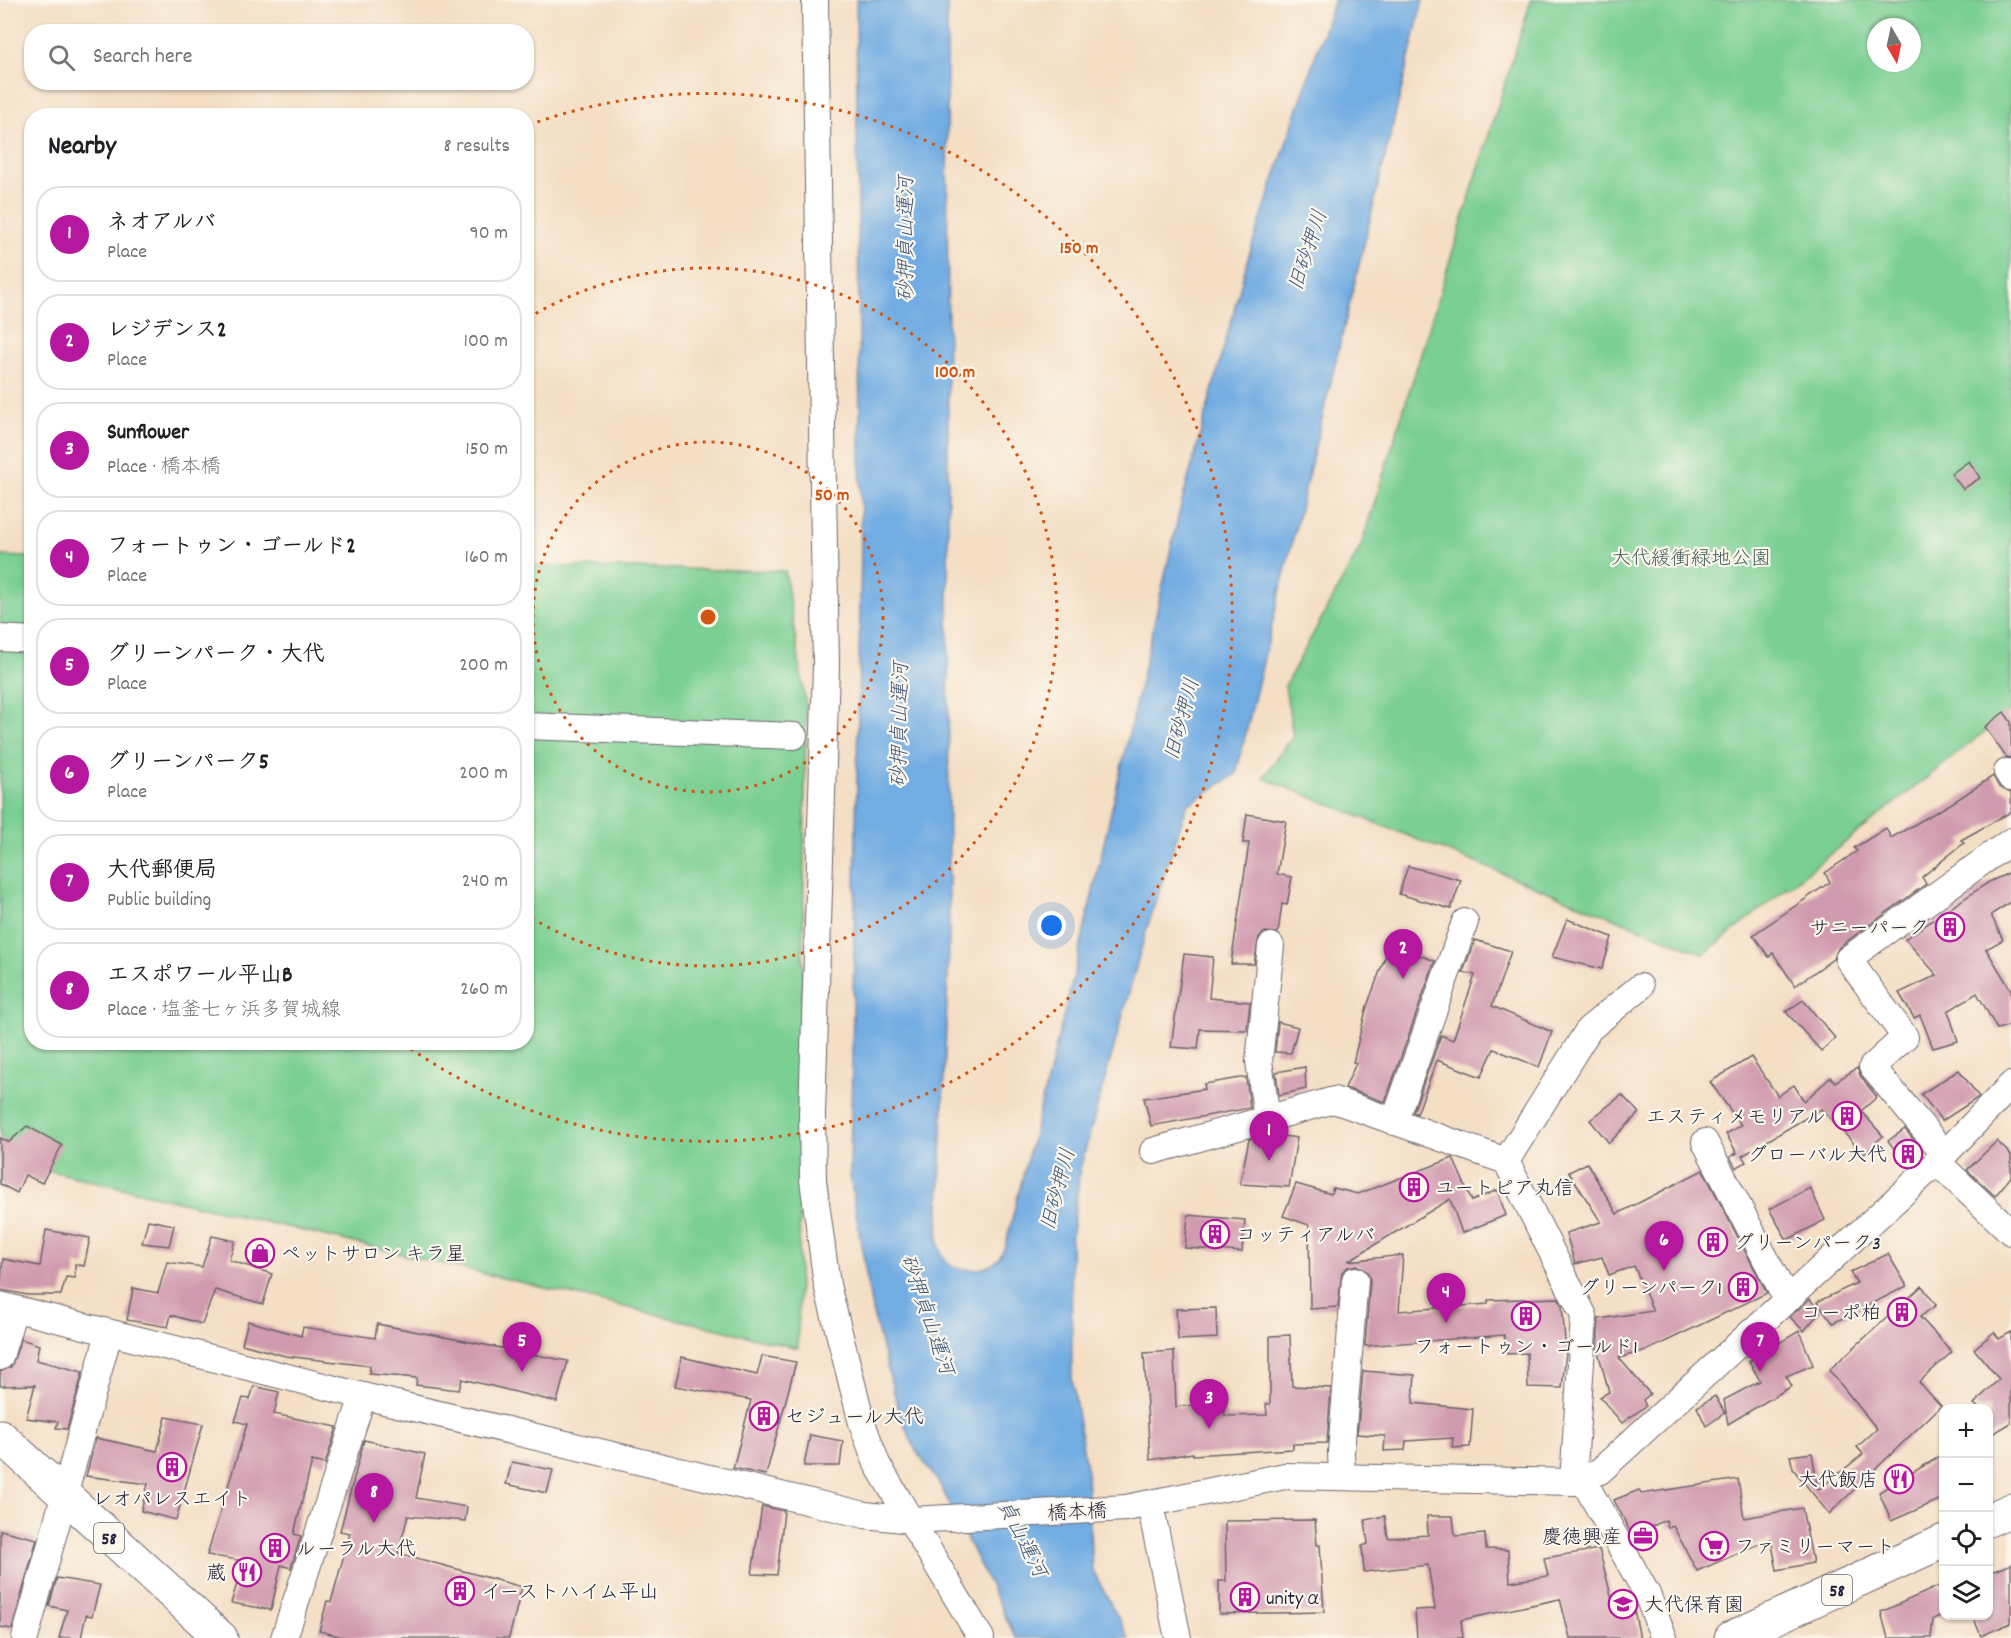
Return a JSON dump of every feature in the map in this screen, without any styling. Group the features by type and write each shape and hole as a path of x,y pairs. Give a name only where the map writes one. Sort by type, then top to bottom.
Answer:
{"main road":[{"name":"58","path":"0,1436 64,1497 221,1638"},
{"path":"1993,1518 2011,1510"},
{"name":"58","path":"1731,1638 1939,1543"}],"street":[{"path":"815,0 826,666 812,1115 813,1180 826,1285 862,1423 877,1464 981,1638"},
{"path":"0,638 24,640"},
{"path":"534,726 794,736"},
{"path":"2011,841 1848,959 1905,1037 1872,1067 1941,1158 2011,1232"},
{"path":"1394,1122 1465,922"},
{"path":"1267,1119 1259,1061 1271,946"},
{"path":"1506,1161 1589,1029 1640,987"},
{"path":"1578,1480 1600,1472 1941,1158 2011,1085"},
{"path":"1153,1151 1334,1100 1506,1161 1584,1316 1578,1480 1647,1594 1664,1638"},
{"path":"1705,1142 1787,1300"},
{"path":"1342,1477 1341,1452 1355,1280"},
{"path":"0,1357 7,1307"},
{"name":"橋本橋","path":"7,1307 363,1396 865,1515 912,1520 1138,1506 1285,1476 1578,1480"},
{"path":"25,1638 110,1333"},
{"path":"284,1638 363,1396"},
{"path":"1138,1506 1178,1638"}],"green space":[{"name":"大代緩衝緑地公園","path":"1531,0 2011,0 2011,711 1704,954 1263,778 1293,736 1285,686 1361,546"},
{"path":"0,556 24,557 24,1050 534,1050 534,566 785,571 806,706 798,1348 0,1159"}],"water":[{"path":"856,0 947,0 949,947 938,1238 942,1256 946,1262 954,1267 974,1269 994,1263 1005,1247 1074,975 1180,509 1249,255 1334,0 1423,0 1236,774 1187,805 1146,931 1080,1169 1071,1241 1072,1379 1087,1474 1092,1569 1129,1638 1016,1638 939,1483 916,1451 900,1415 872,1310 850,1176 861,545"}],"building":[{"path":"1969,461 1980,478 1963,489 1951,474"},
{"path":"2004,712 2011,722 2011,758 2006,757 1985,727"},
{"path":"1993,776 1999,787 2011,793 2011,812 1961,840 1964,843 1922,877 1926,884 1839,947 1833,959 1795,986 1773,953 1769,957 1753,935 1830,882 1825,873 1857,851 1854,848 1886,828 1891,838"},
{"path":"1247,814 1286,821 1277,874 1292,877 1287,905 1282,904 1278,933 1265,932 1259,937 1254,964 1231,964 1249,843 1243,843"},
{"path":"1408,866 1461,880 1451,909 1399,894"},
{"path":"2011,872 2011,902 1992,914 2003,940 1986,949 2011,990 2011,1025 1997,1029 1977,993 1948,1011 1958,1041 1933,1048 1920,1015 1914,1018 1899,993 1937,975 1905,939 1989,882"},
{"path":"1567,919 1612,937 1602,969 1552,957"},
{"path":"1475,940 1511,951 1492,1006 1552,1032 1539,1067 1494,1049 1481,1077 1437,1060 1417,1114 1413,1112 1441,1035 1453,1040 1475,975 1463,972"},
{"path":"1390,944 1435,961 1385,1102 1345,1088 1356,1063 1353,1062 1367,1006"},
{"path":"1184,954 1213,957 1209,998 1250,1002 1247,1030 1200,1029 1198,1049 1171,1047"},
{"path":"1803,1000 1835,1038 1821,1051 1786,1012"},
{"path":"1278,1022 1298,1027 1291,1053 1275,1052"},
{"path":"1751,1057 1778,1096 1794,1085 1804,1101 1831,1077 1835,1082 1857,1068 1861,1077 1877,1097 1861,1111 1883,1136 1864,1154 1821,1109 1742,1156 1746,1162 1736,1168 1730,1157 1737,1153 1726,1134 1741,1125 1710,1082"},
{"path":"1305,1067 1306,1089 1279,1095 1276,1072"},
{"path":"1959,1070 1979,1097 1942,1121 1921,1094"},
{"path":"1246,1077 1250,1108 1151,1126 1144,1098 1205,1089 1204,1084"},
{"path":"1622,1095 1639,1113 1609,1143 1590,1120"},
{"path":"27,1126 62,1145 42,1183 25,1175 17,1193 0,1184 0,1138 9,1142"},
{"name":"グローバル大代","path":"1905,1129 1921,1149 1909,1167 1888,1141"},
{"path":"1269,1134 1297,1138 1289,1187 1240,1184 1249,1139"},
{"path":"1997,1141 2011,1155 2011,1177 1995,1196 1967,1170"},
{"path":"1453,1158 1472,1201 1497,1190 1506,1215 1462,1233 1450,1199 1348,1261 1403,1255 1399,1311 1488,1304 1488,1300 1558,1298 1562,1306 1566,1352 1562,1388 1528,1387 1527,1353 1507,1354 1504,1335 1365,1346 1370,1281 1368,1273 1357,1265 1348,1267 1342,1272 1338,1307 1310,1309 1309,1225 1283,1216 1296,1184 1331,1194 1333,1188 1358,1194"},
{"path":"1587,1163 1617,1214 1703,1170 1767,1293 1650,1349 1619,1358 1650,1394 1643,1400 1646,1406 1622,1423 1600,1397 1609,1392 1597,1348 1599,1319 1653,1311 1634,1266 1609,1275 1602,1257 1575,1264 1566,1233 1601,1222 1569,1172"},
{"path":"1810,1188 1825,1220 1787,1240 1769,1209"},
{"name":"コッティアルバ","path":"1188,1215 1245,1220 1242,1252 1185,1248"},
{"path":"148,1220 174,1225 169,1246 142,1243"},
{"path":"46,1230 90,1238 84,1266 75,1264 75,1278 66,1277 61,1295 28,1295 0,1290 3,1259 40,1266"},
{"path":"212,1236 235,1241 229,1260 272,1274 263,1304 215,1290 202,1324 171,1315 168,1327 127,1320 133,1288 158,1293 167,1262 202,1267"},
{"path":"1888,1254 1907,1286 1833,1323 1817,1302 1857,1283 1850,1272"},
{"path":"1922,1286 1936,1305 1920,1317 1952,1352 1919,1382 1939,1404 1939,1408 1829,1514 1793,1469 1790,1456 1812,1453 1818,1490 1863,1454 1857,1447 1877,1429 1829,1370"},
{"path":"1810,1299 1820,1312 1804,1331 1790,1317"},
{"path":"1216,1308 1217,1338 1178,1340 1176,1309"},
{"path":"248,1321 301,1336 303,1327 375,1338 377,1324 568,1361 557,1402 462,1379 459,1390 416,1385 417,1378 369,1374 370,1366 285,1356 242,1344"},
{"path":"1799,1331 1813,1365 1786,1376 1792,1386 1728,1424 1724,1400 1760,1381 1749,1361"},
{"path":"1994,1332 1999,1339 2011,1332 2011,1423 1993,1434 1993,1404 1974,1404 1999,1379 1974,1349"},
{"path":"1290,1335 1292,1386 1331,1388 1327,1443 1293,1444 1293,1449 1193,1455 1193,1453 1150,1460 1144,1353 1174,1351 1176,1407 1223,1402 1225,1416 1267,1415 1266,1404 1270,1404 1270,1336"},
{"path":"21,1339 39,1345 36,1360 83,1372 67,1429 56,1428 58,1422 26,1418 35,1385 0,1386 0,1372 11,1367"},
{"name":"セジュール大代","path":"762,1356 796,1362 766,1475 733,1468 751,1400 675,1386 682,1357 757,1375"},
{"path":"1363,1371 1415,1375 1413,1403 1473,1409 1470,1447 1452,1448 1453,1438 1406,1441 1405,1450 1384,1451 1385,1436 1357,1434"},
{"path":"254,1386 279,1392 274,1414 337,1427 325,1464 312,1461 294,1534 301,1536 291,1568 281,1565 271,1610 231,1603 244,1561 207,1555 247,1424 235,1421 243,1398 250,1399"},
{"path":"1715,1396 1725,1413 1706,1426 1697,1407"},
{"name":"レオパレスエイト","path":"166,1417 203,1424 176,1520 141,1511 148,1484 86,1476 96,1438 157,1451"},
{"path":"810,1435 843,1441 840,1466 804,1466"},
{"path":"364,1440 425,1454 416,1498 467,1507 465,1521 408,1516 398,1553 522,1587 509,1638 347,1638 319,1631 327,1601 331,1602 350,1533 340,1531"},
{"path":"1939,1457 1939,1500 1891,1521 1879,1492"},
{"path":"512,1462 553,1470 547,1493 506,1484"},
{"path":"1738,1479 1744,1518 1802,1508 1813,1563 1777,1570 1771,1539 1697,1571 1673,1526 1668,1528 1666,1520 1632,1535 1614,1500 1639,1490 1641,1494"},
{"path":"762,1506 784,1511 777,1575 752,1574"},
{"path":"1385,1516 1388,1538 1428,1535 1427,1516 1453,1516 1455,1536 1485,1534 1486,1549 1508,1550 1510,1582 1548,1576 1544,1558 1599,1549 1613,1603 1632,1600 1640,1638 1570,1638 1560,1599 1461,1620 1463,1638 1417,1638 1415,1610 1435,1609 1428,1565 1364,1572 1362,1546 1368,1544 1365,1520"},
{"path":"1315,1520 1317,1545 1320,1545 1324,1612 1219,1614 1219,1581 1226,1581 1225,1521"},
{"path":"0,1530 37,1539 12,1629 0,1627"},
{"path":"2011,1564 2011,1623 1981,1636 1975,1620 1993,1620 1993,1571"},
{"path":"57,1578 100,1585 92,1616 86,1615 81,1638 59,1638 67,1610 49,1606"},
{"path":"1939,1586 1939,1616 1933,1619 1931,1638 1888,1638 1881,1612"}],"place":[{"name":"サニーパーク","path":"1950,927"},
{"name":"レジデンス2","path":"1403,979"},
{"name":"エスティメモリアル","path":"1847,1116"},
{"name":"グローバル大代","path":"1908,1154"},
{"name":"ネオアルバ","path":"1269,1161"},
{"name":"ユートピア丸信","path":"1414,1187"},
{"name":"コッティアルバ","path":"1215,1234"},
{"name":"グリーンパーク3","path":"1713,1242"},
{"name":"ペットサロン キラ星","path":"260,1253"},
{"name":"グリーンパーク5","path":"1664,1271"},
{"name":"グリーンパーク1","path":"1743,1287"},
{"name":"コーポ柏","path":"1902,1312"},
{"name":"フォートゥン・ゴールド1","path":"1526,1316"},
{"name":"フォートゥン・ゴールド2","path":"1446,1323"},
{"name":"グリーンパーク・大代","path":"522,1372"},
{"name":"大代郵便局","path":"1760,1372"},
{"name":"セジュール大代","path":"764,1416"},
{"name":"Sunflower","path":"1209,1429"},
{"name":"レオパレスエイト","path":"172,1467"},
{"name":"大代飯店","path":"1899,1479"},
{"name":"エスポワール平山B","path":"374,1523"},
{"name":"慶徳興産","path":"1643,1536"},
{"name":"ファミリーマート","path":"1714,1546"},
{"name":"ルーラル大代","path":"275,1548"},
{"name":"蔵","path":"247,1572"},
{"name":"イーストハイム平山","path":"460,1591"},
{"name":"unityα","path":"1245,1597"},
{"name":"大代保育園","path":"1623,1604"}],"water label":[{"name":"砂押貞山運河","path":"905,239"},
{"name":"旧砂押川","path":"1307,250"},
{"name":"旧砂押川","path":"1181,719"},
{"name":"砂押貞山運河","path":"899,725"},
{"name":"旧砂押川","path":"1057,1189"},
{"name":"砂押貞山運河","path":"928,1314"},
{"name":"貞山運河","path":"1023,1538"}]}
